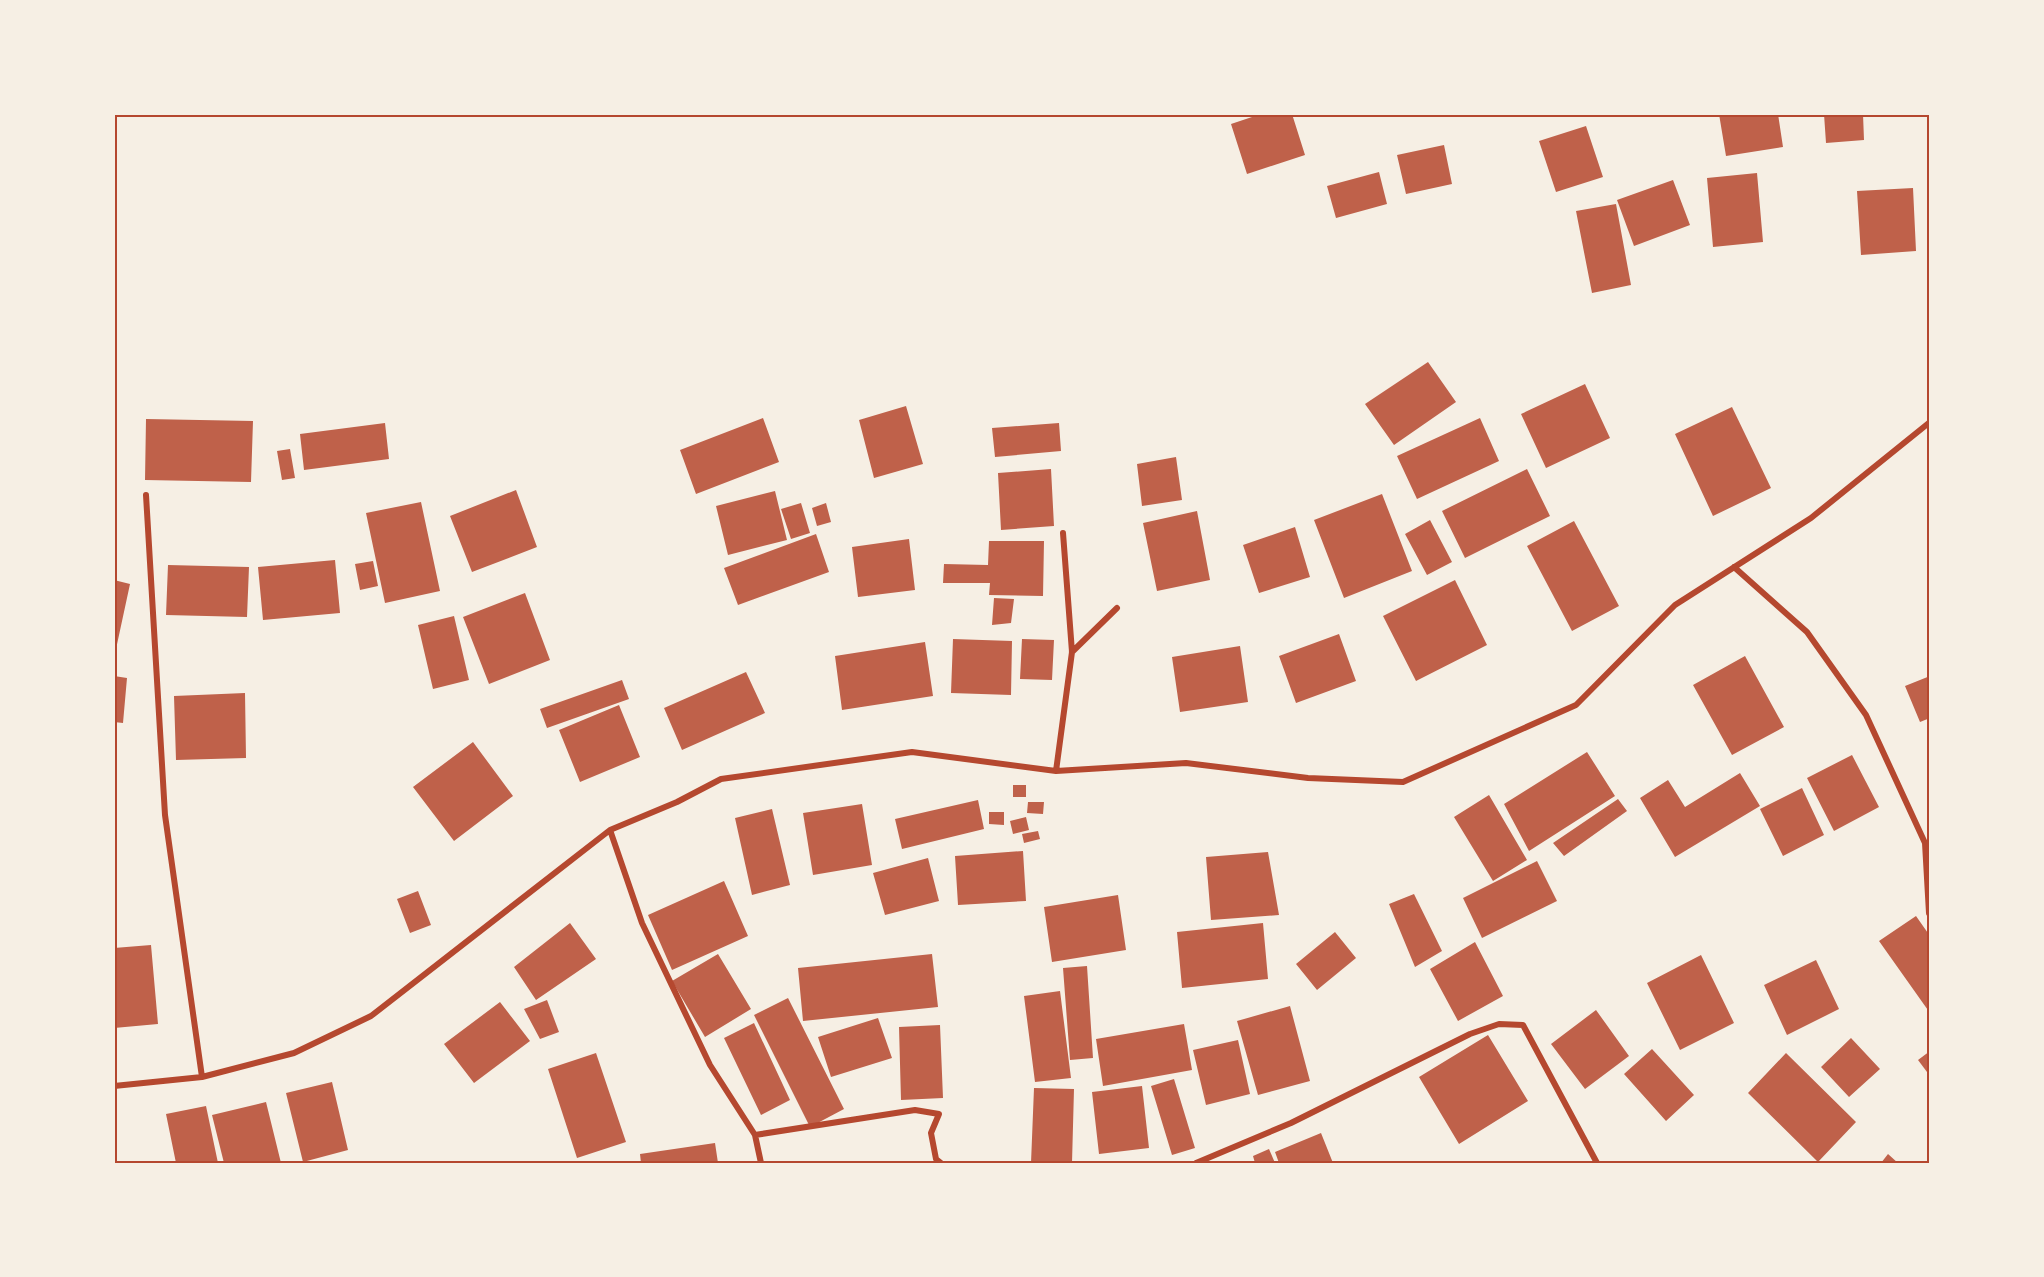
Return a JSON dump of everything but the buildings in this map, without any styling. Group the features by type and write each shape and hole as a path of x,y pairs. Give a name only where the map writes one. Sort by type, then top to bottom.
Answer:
{"street":[{"path":"114,1086 202,1077 294,1053 371,1016 610,830 677,801 721,778 912,752 1056,771 1186,763 1308,778 1403,782 1576,705 1675,604 1811,518 1930,422"},
{"path":"146,495 165,815 202,1077"},
{"path":"1056,771 1072,652 1063,533"},
{"path":"1734,567 1807,632 1866,715 1925,843 1929,913"},
{"path":"1072,652 1117,608"},
{"path":"610,830 642,923 710,1065 755,1136 761,1163"},
{"path":"1196,1163 1291,1123 1470,1034 1499,1024 1523,1025 1597,1163"},
{"path":"755,1136 915,1110 939,1114 931,1133 936,1159 941,1163"}]}
